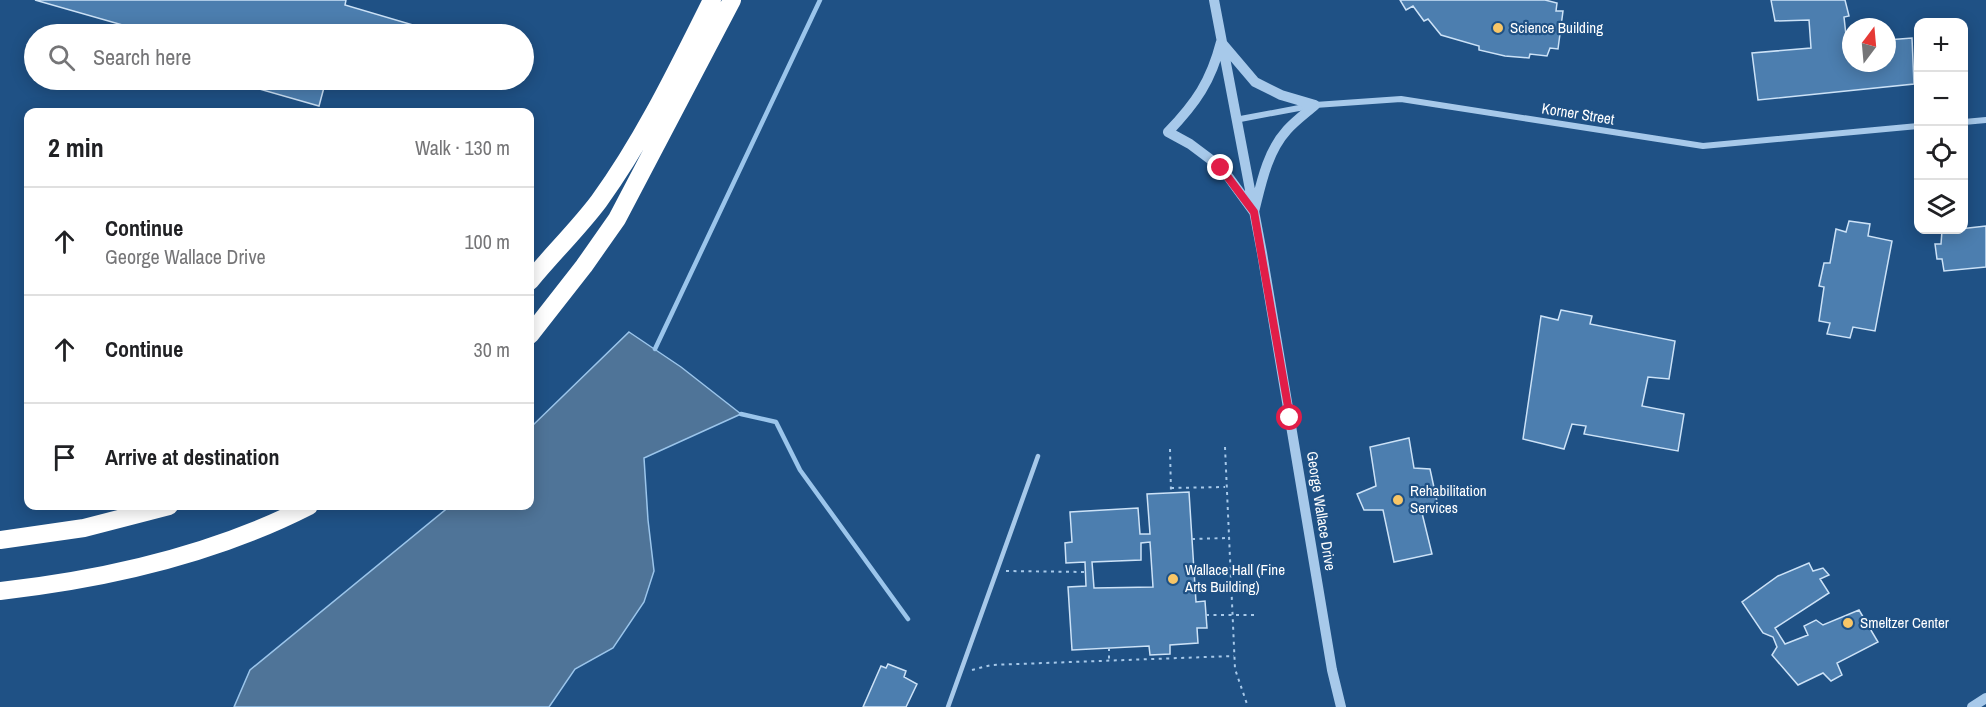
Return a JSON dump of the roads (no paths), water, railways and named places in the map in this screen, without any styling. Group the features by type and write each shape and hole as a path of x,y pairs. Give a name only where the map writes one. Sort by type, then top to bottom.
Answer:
{"highway":[{"path":"534,276 598,202 626,160 652,116 712,0"},
{"path":"534,329 584,266 617,219 732,0"},
{"path":"0,540 84,528 154,510"},
{"path":"0,591 77,580 158,562 227,541 300,510"}],"street":[{"name":"George Wallace Drive","path":"1214,0 1254,212 1332,670 1341,707"},
{"path":"1221,42 1256,82 1281,95 1315,105"},
{"path":"1221,42 1207,83 1188,112 1168,132 1190,144 1221,168 1254,212"},
{"name":"Korner Street","path":"1235,120 1315,105 1401,99 1703,146 1914,126"},
{"path":"1254,212 1263,175 1278,141 1287,129 1315,105"},
{"path":"1968,122 1986,120"},
{"path":"1972,707 1986,699"}],"lane":[{"path":"948,707 1038,456"}],"water":[{"path":"629,332 681,367 741,414 644,458 654,571 644,602 613,648 575,669 549,707 234,707 250,670 445,510 534,510 534,424"}],"waterway":[{"path":"655,349 820,0"},
{"path":"741,414 776,422 800,470 908,619"}],"place":[{"name":"Science Building","path":"1498,28"},
{"name":"Rehabilitation Services","path":"1398,500"},
{"name":"Wallace Hall (Fine Arts Building)","path":"1173,579"},
{"name":"Smeltzer Center","path":"1848,623"}]}
